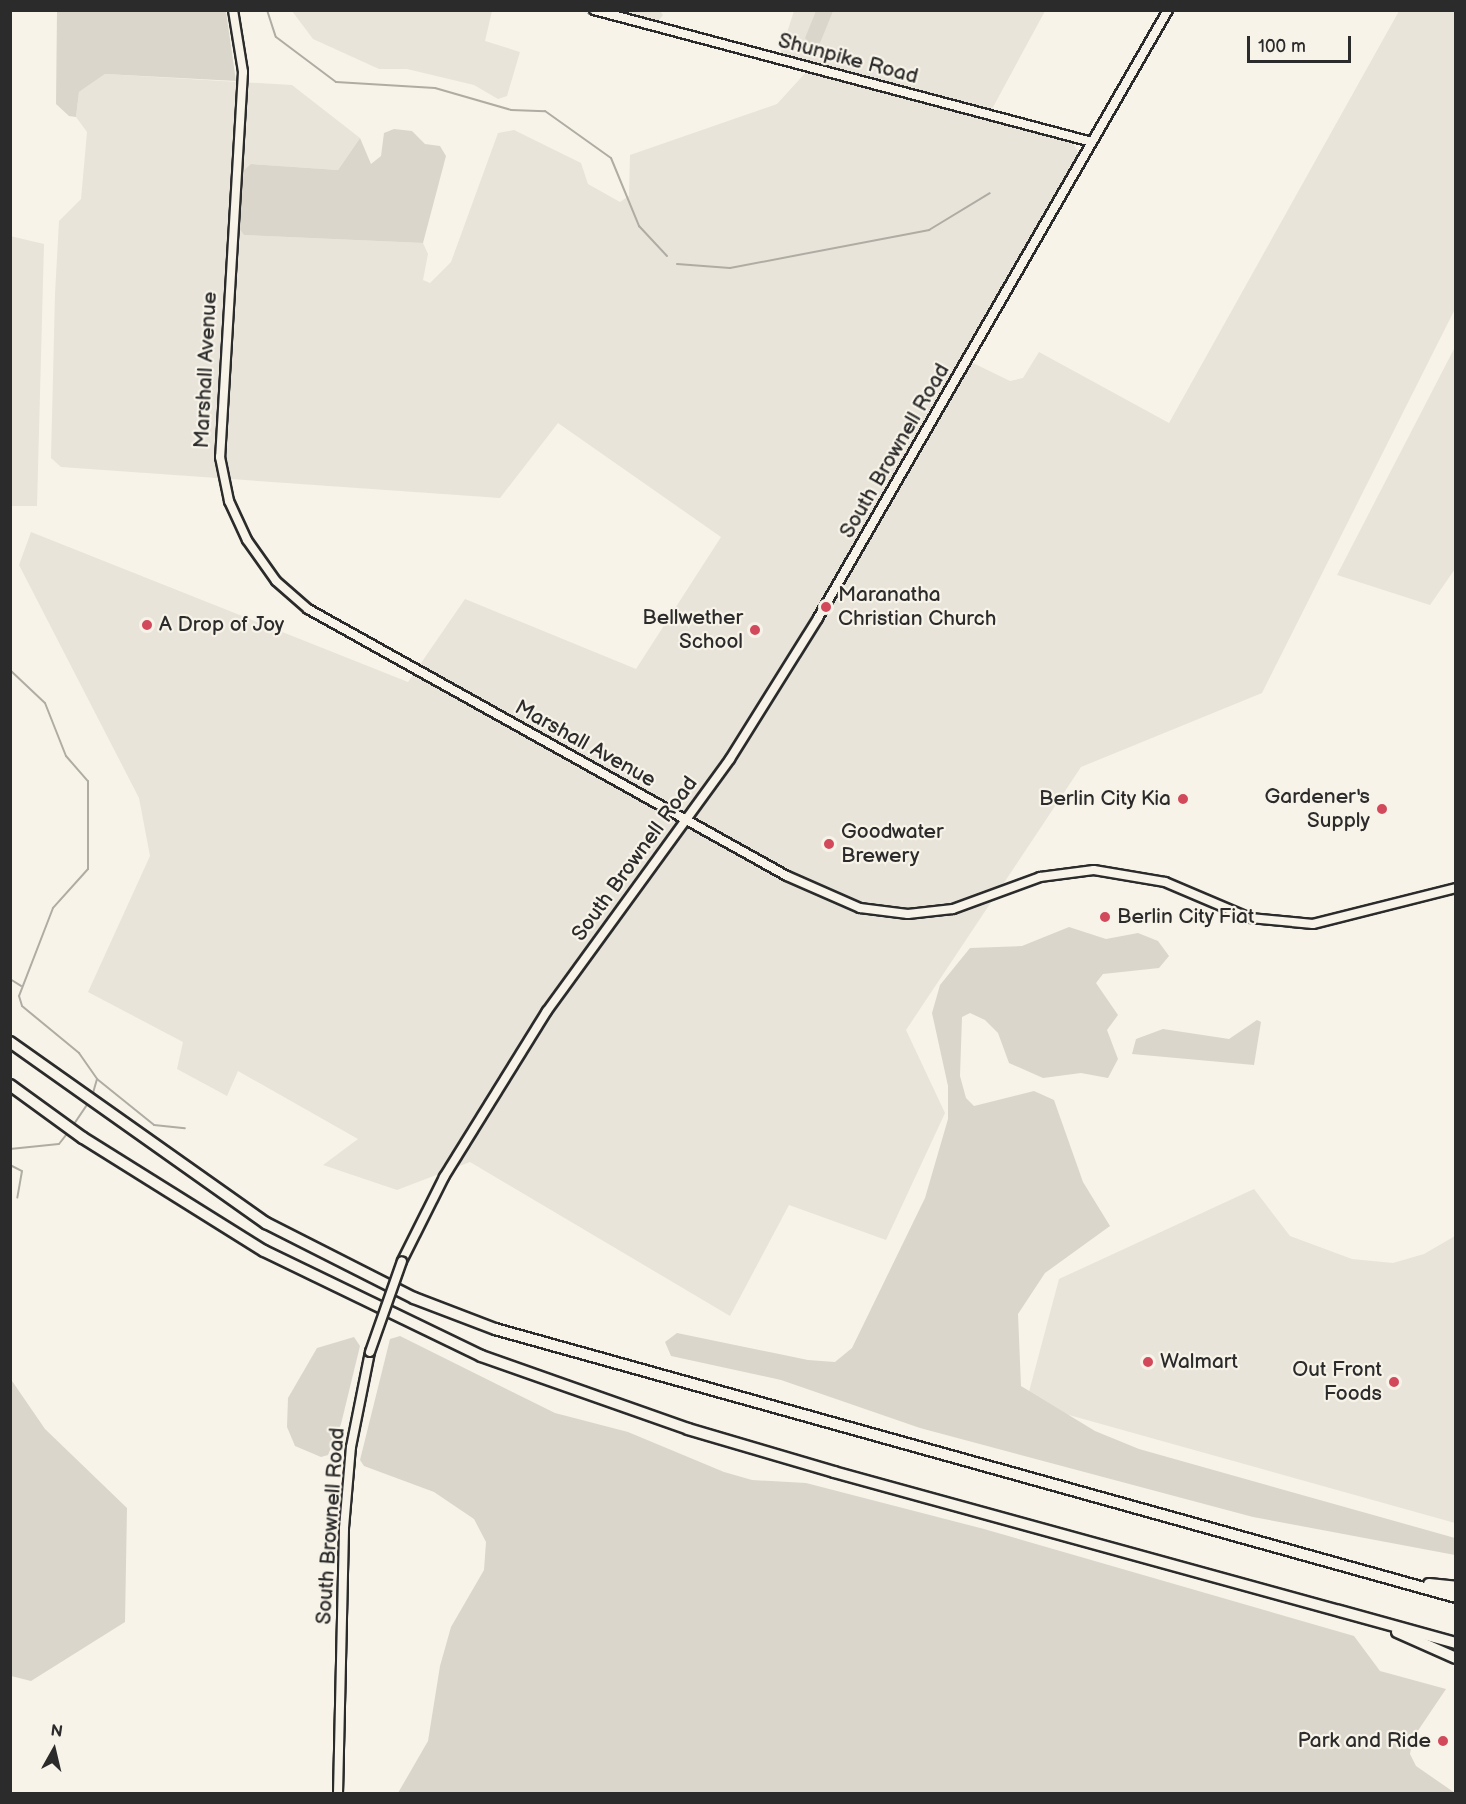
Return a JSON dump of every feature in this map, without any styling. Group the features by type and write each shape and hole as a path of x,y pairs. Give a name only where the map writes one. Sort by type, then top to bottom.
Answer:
{"highway":[{"path":"10,1042 100,1108 299,1241 414,1298 495,1329 1455,1597"},
{"path":"10,1085 84,1138 264,1251 481,1356 755,1449 1455,1643"},
{"path":"1396,1580 1455,1587"},
{"path":"1370,1619 1455,1658"}],"street":[{"name":"Marshall Avenue","path":"233,10 243,72 219,442 225,487 247,540 276,581 329,623 825,896 896,914 953,909 1028,880 1076,870 1148,877 1239,915 1288,924 1339,920 1455,888"},
{"name":"Shunpike Road","path":"594,10 1092,142"},
{"name":"South Brownell Road","path":"338,1794 344,1528 351,1447 370,1352 402,1261 444,1177 547,1011 686,820 867,537 1168,10"}],"shaded area":[{"path":"57,11 226,11 236,81 105,74 79,92 76,117 69,116 56,104"},
{"path":"292,11 492,11 485,41 520,52 507,96 498,99 474,85 407,69 379,69 313,39"},
{"path":"580,11 660,11 663,15 652,29"},
{"path":"794,11 1045,11 992,109 780,54"},
{"path":"816,11 833,11 820,43 810,44 805,38"},
{"path":"1399,11 1455,11 1455,309 1262,693 1081,767 906,1030 945,1113 886,1240 789,1205 730,1316 470,1162 397,1190 323,1165 358,1139 238,1071 227,1096 177,1069 183,1042 88,992 150,856 139,798 19,565 31,532 408,682 465,599 636,669 721,537 558,423 500,498 61,467 51,458 55,294 59,221 81,199 87,132 76,117 79,92 105,74 292,85 360,138 338,170 251,164 237,226 244,235 423,243 428,254 423,280 430,283 451,262 498,133 514,130 581,163 588,184 620,202 629,196 630,155 777,104 808,70 1072,142 1080,155 970,348 973,363 1010,381 1023,378 1039,352 1169,423"},
{"path":"394,129 412,131 425,144 440,146 446,156 423,243 244,235 237,226 241,173 251,164 338,170 360,138 371,164 381,156 384,133"},
{"path":"10,236 44,244 37,506 11,506"},
{"path":"1455,347 1455,569 1430,605 1337,575"},
{"path":"1069,927 1106,939 1138,933 1158,941 1169,956 1159,968 1103,974 1096,983 1118,1015 1107,1030 1118,1059 1108,1078 1081,1073 1043,1078 1009,1063 998,1033 985,1020 970,1013 962,1017 960,1076 966,1098 974,1106 1034,1091 1054,1100 1083,1182 1110,1226 1045,1273 1018,1314 1021,1386 1095,1431 1139,1449 1455,1538 1455,1555 1253,1517 920,1428 781,1380 671,1356 665,1342 677,1333 808,1360 835,1362 852,1348 925,1198 948,1119 948,1086 932,1013 940,985 970,948 1022,946"},
{"path":"1257,1020 1261,1022 1254,1065 1132,1054 1136,1039 1163,1029 1229,1039"},
{"path":"1254,1189 1290,1236 1352,1259 1393,1263 1424,1254 1455,1236 1455,1523 1026,1403 1059,1279"},
{"path":"400,1336 555,1413 628,1432 724,1472 752,1480 806,1483 984,1529 1354,1636 1380,1671 1446,1689 1413,1738 1410,1754 1416,1766 1455,1793 398,1793 428,1741 440,1666 451,1627 484,1570 486,1542 474,1519 434,1492 364,1466 360,1460 390,1339"},
{"path":"354,1337 360,1346 341,1424 328,1455 321,1457 295,1446 287,1427 288,1398 317,1348"},
{"path":"10,1378 45,1429 127,1508 125,1622 31,1681 11,1676"}],"waterway":[{"path":"267,10 276,37 336,82 435,88 511,110 545,111 611,158 639,226 667,256"},
{"path":"677,264 730,268 929,230 990,193"},
{"path":"10,670 45,703 66,756 88,781 88,869 53,908 19,996 22,1006 79,1053 97,1079 92,1097"},
{"path":"10,979 21,986"},
{"path":"97,1079 154,1125 185,1128"},
{"path":"72,1127 89,1102"},
{"path":"10,1149 59,1144 69,1131"},
{"path":"10,1165 22,1171 17,1198"}],"place":[{"name":"Maranatha Christian Church","path":"826,607"},
{"name":"A Drop of Joy","path":"147,625"},
{"name":"Bellwether School","path":"755,630"},
{"name":"Berlin City Kia","path":"1183,799"},
{"name":"Gardener's Supply","path":"1382,809"},
{"name":"Goodwater Brewery","path":"829,844"},
{"name":"Berlin City Fiat","path":"1105,917"},
{"name":"Walmart","path":"1148,1362"},
{"name":"Out Front Foods","path":"1394,1382"},
{"name":"Park and Ride","path":"1443,1741"}]}
